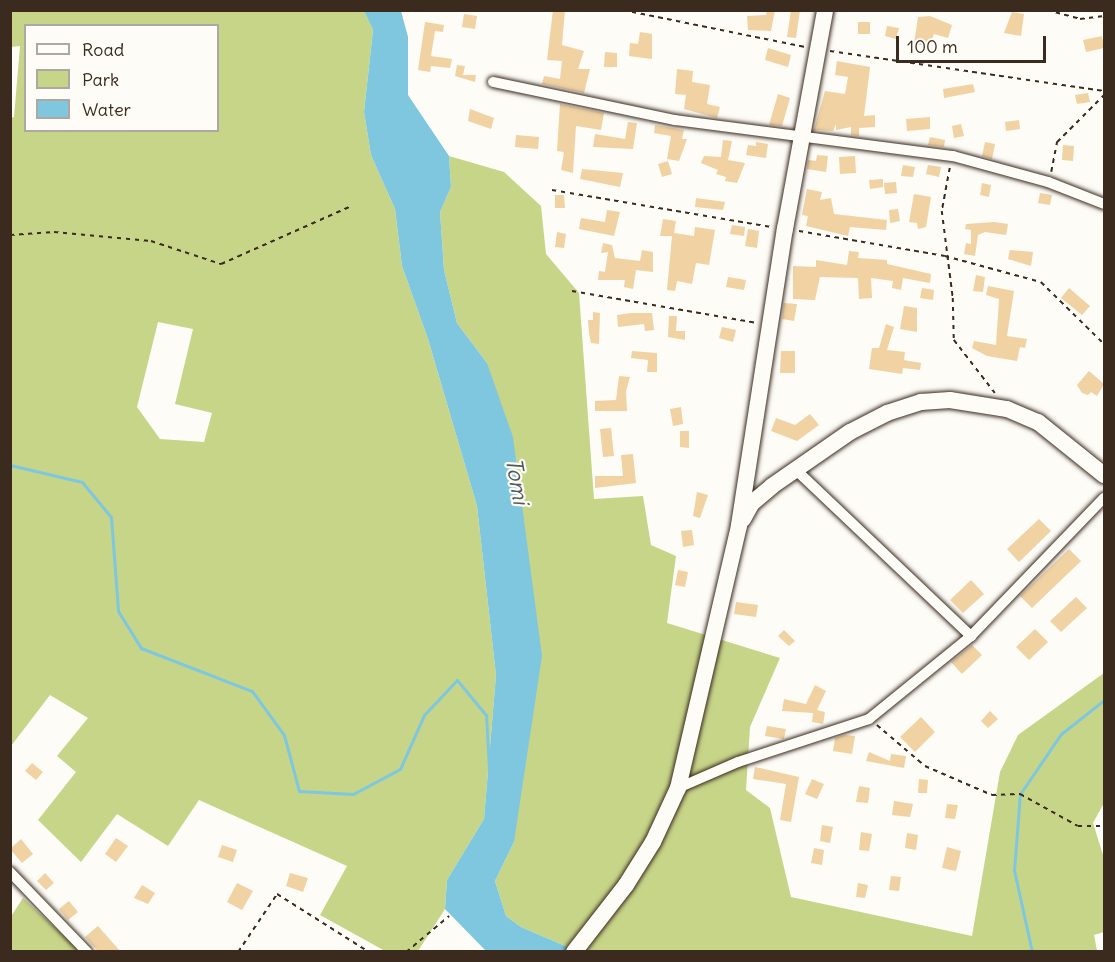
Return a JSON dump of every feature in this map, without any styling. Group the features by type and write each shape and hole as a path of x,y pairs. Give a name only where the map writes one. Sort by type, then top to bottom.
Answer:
{"main road":[{"path":"575,950 626,885 653,842 678,788 739,525 772,326 785,229 825,10"},
{"path":"739,525 752,503 795,469 850,432 887,413 921,402 950,400 1006,408 1038,422 1104,475"}],"street":[{"path":"493,82 675,120 802,139 953,156 1048,182 1104,204"},
{"path":"795,469 971,636"},
{"path":"678,788 738,762 869,719 971,636 1104,498"},
{"path":"10,872 87,951"}],"path":[{"path":"623,10 817,49 1104,91"},
{"path":"1047,10 1080,19 1104,16"},
{"path":"1048,182 1058,142 1104,95"},
{"path":"953,156 942,211 945,256 953,298 954,340 1006,408"},
{"path":"552,190 945,256 1041,282 1104,344"},
{"path":"10,235 54,232 151,241 221,264 351,206"},
{"path":"572,291 654,302 772,326"},
{"path":"869,719 925,766 992,795 1020,794 1078,826 1104,826"},
{"path":"238,951 277,894 369,951"},
{"path":"406,951 449,916"}],"green space":[{"path":"10,11 364,11 373,30 364,112 371,155 395,209 402,266 428,339 477,506 496,675 484,819 447,880 445,909 418,951 385,951 320,915 347,866 199,800 168,846 117,814 81,862 38,820 76,772 57,756 88,718 50,695 11,746 10,118 14,117 20,46 11,47","holes":["158,322 193,329 175,404 212,413 204,442 160,439 137,407"]},
{"path":"449,156 504,172 541,206 546,254 579,293 594,499 643,496 651,545 676,556 667,623 780,658 750,727 746,790 770,808 791,897 972,936 1000,772 1018,735 1104,673 1104,803 1093,823 1104,858 1104,932 1094,935 1097,951 577,951 521,927 506,916 495,881 514,842 487,363 457,323 444,270 440,212 451,187"},
{"path":"23,898 80,951 11,951 10,918"}],"water":[{"name":"Tomi","path":"364,11 401,11 408,37 408,95 449,156 451,187 440,212 444,270 457,323 487,363 513,437 542,656 514,842 495,881 506,916 521,927 577,951 486,951 445,909 447,880 484,819 496,675 477,506 428,339 402,266 395,209 371,155 364,112 373,30"}],"building":[{"path":"553,10 565,10 562,45 584,51 578,69 590,69 584,93 542,84 544,76 560,79 562,61 547,60"},
{"path":"767,10 775,10 771,31 748,30 747,16 766,15"},
{"path":"791,10 800,10 796,38 787,37"},
{"path":"1012,12 1024,14 1021,36 1004,33"},
{"path":"464,14 477,16 475,29 462,27"},
{"path":"930,16 952,25 948,38 934,34 929,48 914,43 918,17"},
{"path":"425,22 444,25 443,32 435,31 431,56 452,59 450,68 431,66 430,72 418,70"},
{"path":"858,22 870,22 870,34 858,34"},
{"path":"887,26 899,28 896,39 885,36"},
{"path":"640,32 652,34 652,59 629,56 630,43 638,44"},
{"path":"1102,36 1104,48 1086,52 1083,40"},
{"path":"768,48 791,55 788,67 765,60"},
{"path":"605,52 617,53 617,67 604,67"},
{"path":"837,61 870,67 864,116 875,115 875,127 859,128 859,136 851,135 851,127 836,130 836,124 833,131 814,130 825,91 845,94 848,77 835,75"},
{"path":"457,65 465,66 463,75 476,75 475,82 455,76"},
{"path":"677,69 693,71 692,82 710,85 707,104 720,107 717,118 684,109 686,95 675,94"},
{"path":"973,84 975,92 944,98 943,89"},
{"path":"1088,93 1090,102 1077,104 1075,95"},
{"path":"778,94 790,98 782,126 769,125"},
{"path":"560,104 604,113 601,130 576,126 573,173 561,170 564,152 557,151"},
{"path":"470,109 494,118 491,129 468,121"},
{"path":"930,117 930,129 907,131 906,119"},
{"path":"1019,120 1020,129 1006,131 1005,122"},
{"path":"628,122 637,123 633,149 593,147 595,134 625,139"},
{"path":"961,124 964,136 954,138 952,126"},
{"path":"655,125 684,130 682,139 687,139 679,161 667,159 671,136 654,133"},
{"path":"516,135 539,137 538,149 515,147"},
{"path":"930,137 945,140 944,147 928,145"},
{"path":"723,140 732,141 728,160 745,163 737,183 725,181 726,177 716,174 718,170 701,163 704,156 721,157"},
{"path":"756,142 768,144 766,158 746,155 748,145 756,146"},
{"path":"985,142 995,144 992,159 982,156"},
{"path":"1063,145 1074,146 1073,161 1062,160"},
{"path":"817,155 828,156 826,172 807,169 808,160 816,161"},
{"path":"855,156 856,173 840,174 839,157"},
{"path":"668,161 672,174 662,177 658,164"},
{"path":"903,165 915,167 913,177 901,176"},
{"path":"928,165 941,167 939,177 926,174"},
{"path":"582,169 623,173 620,187 580,179"},
{"path":"883,179 883,187 870,189 869,180"},
{"path":"896,182 897,193 885,194 884,183"},
{"path":"982,183 991,185 989,197 980,195"},
{"path":"807,189 822,192 820,200 831,198 834,214 887,220 886,230 850,227 848,236 806,226 808,216 802,215"},
{"path":"1040,193 1052,195 1050,205 1038,203"},
{"path":"914,194 931,197 926,227 918,229 917,223 909,222"},
{"path":"555,195 564,195 565,208 555,208"},
{"path":"696,198 725,202 723,210 695,207"},
{"path":"898,209 900,221 890,223 889,210"},
{"path":"607,210 620,212 614,236 579,229 581,218 605,222"},
{"path":"663,219 676,221 674,233 694,236 695,227 715,230 709,265 696,263 692,284 677,281 675,291 667,290 672,236 660,236"},
{"path":"994,222 1008,224 1006,235 985,232 978,235 975,256 964,254 966,243 971,244 971,230 965,229 966,224"},
{"path":"732,225 745,227 744,236 730,234"},
{"path":"748,229 759,231 757,248 745,246"},
{"path":"557,232 566,234 564,248 555,247"},
{"path":"603,243 612,245 615,258 640,261 642,250 653,252 653,272 636,270 633,289 624,287 625,280 598,280 599,271 605,272 608,252 601,253"},
{"path":"1010,250 1033,252 1031,266 1008,259"},
{"path":"849,251 859,252 858,258 887,260 887,264 931,274 930,283 903,278 901,290 892,288 893,281 871,278 872,298 859,299 858,278 820,277 815,300 793,299 793,266 816,267 816,260 847,265"},
{"path":"976,275 985,277 983,292 973,291"},
{"path":"728,277 746,280 744,290 726,287"},
{"path":"988,286 1014,291 1007,336 1027,339 1025,348 1020,347 1017,361 987,356 972,348 974,341 996,345 999,299 986,295"},
{"path":"922,288 934,290 933,300 920,298"},
{"path":"1069,288 1090,306 1082,315 1061,298"},
{"path":"784,303 797,304 794,321 782,319"},
{"path":"904,306 917,308 917,332 900,329"},
{"path":"593,312 600,313 599,344 591,343 589,333 588,320 593,320"},
{"path":"652,313 654,330 645,331 644,324 618,327 617,315"},
{"path":"669,316 677,316 676,331 685,331 685,340 668,337"},
{"path":"886,324 894,327 887,350 905,352 904,360 921,363 920,370 903,368 902,374 869,369 872,348 879,348"},
{"path":"722,327 736,330 733,342 719,338"},
{"path":"632,351 657,353 657,372 647,372 648,360 631,358"},
{"path":"781,351 795,351 795,373 780,373"},
{"path":"1089,371 1104,384 1097,396 1091,392 1088,395 1082,393 1077,385"},
{"path":"619,376 630,377 626,391 627,411 595,411 595,401 616,400"},
{"path":"681,407 683,424 673,426 670,409"},
{"path":"810,414 819,425 797,441 771,431 776,418 795,425"},
{"path":"611,428 614,456 603,457 600,429"},
{"path":"680,431 689,431 689,448 680,447"},
{"path":"633,454 636,483 595,488 595,476 623,476 621,455"},
{"path":"697,492 708,495 700,518 693,516"},
{"path":"1039,519 1051,531 1019,562 1007,549"},
{"path":"692,530 694,545 683,547 681,531"},
{"path":"1069,549 1081,561 1032,608 1020,596"},
{"path":"678,570 688,572 685,587 675,585"},
{"path":"971,580 984,594 963,613 950,600"},
{"path":"1076,597 1087,608 1061,632 1050,621"},
{"path":"736,602 758,605 756,617 734,614"},
{"path":"1035,629 1048,642 1029,660 1016,647"},
{"path":"784,630 795,641 789,646 778,636"},
{"path":"972,645 982,655 962,674 951,662"},
{"path":"815,685 826,691 817,710 825,712 823,724 812,722 813,713 782,711 784,699 806,704"},
{"path":"990,711 998,719 988,728 981,721"},
{"path":"921,717 935,732 915,752 900,737"},
{"path":"767,726 786,729 784,739 765,736"},
{"path":"845,735 855,736 852,754 833,751 835,738"},
{"path":"869,752 890,761 891,754 906,756 904,768 866,761"},
{"path":"32,763 43,772 36,780 25,771"},
{"path":"755,767 799,777 791,822 780,820 786,784 753,779"},
{"path":"812,779 824,784 817,799 805,794"},
{"path":"919,779 928,780 927,793 918,793"},
{"path":"859,786 870,788 868,803 856,802"},
{"path":"894,801 913,804 910,817 892,815"},
{"path":"947,804 958,805 955,819 945,818"},
{"path":"822,825 833,827 830,843 820,841"},
{"path":"861,832 872,834 869,851 859,850"},
{"path":"907,833 918,835 916,850 905,848"},
{"path":"116,838 128,846 116,862 105,854"},
{"path":"21,839 33,854 22,863 10,849"},
{"path":"222,845 237,850 233,862 218,857"},
{"path":"947,847 961,851 956,871 942,868"},
{"path":"814,848 824,850 822,865 811,863"},
{"path":"45,873 54,883 46,890 37,881"},
{"path":"290,873 308,878 303,892 286,886"},
{"path":"891,876 901,877 899,891 889,890"},
{"path":"237,883 253,891 242,910 227,902"},
{"path":"858,883 868,885 865,898 856,897"},
{"path":"142,885 155,893 148,904 134,898"},
{"path":"69,901 78,912 68,920 59,909"},
{"path":"98,926 120,951 98,951 85,937"}],"waterway":[{"path":"10,465 82,482 111,517 118,611 141,648 252,691 284,735 299,791 353,794 400,769 424,715 457,680 486,715 489,768"},
{"path":"1032,952 1014,870 1020,794 1061,734 1104,700"}]}
